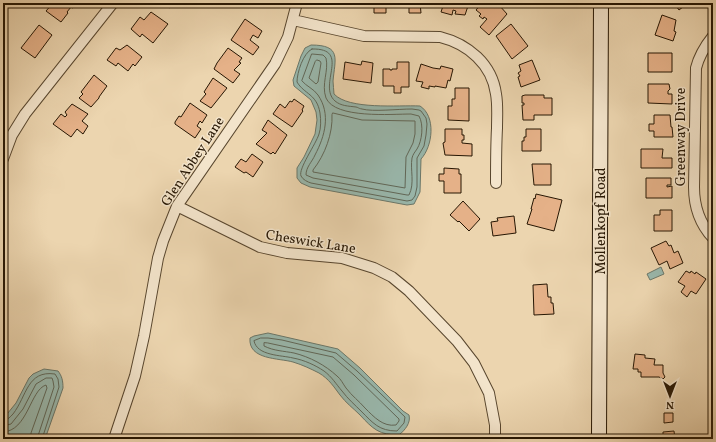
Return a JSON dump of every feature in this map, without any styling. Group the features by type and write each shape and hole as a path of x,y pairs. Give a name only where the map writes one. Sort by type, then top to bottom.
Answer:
{"street":[{"path":"3,159 12,135 25,114 112,3"},
{"name":"Glen Abbey Lane","path":"114,439 135,376 158,258 177,206 275,64 283,50 297,3"},
{"name":"Mollenkopf Road","path":"598,439 601,3"},
{"path":"293,20 364,36 440,37 451,40 476,55 493,80 496,95 496,183"},
{"name":"Greenway Drive","path":"713,36 704,47 698,58 696,68 694,187 694,197 698,216 713,238"},
{"name":"Cheswick Lane","path":"177,206 260,247 287,253 342,258 374,268 392,277 409,291 452,336 474,363 489,393 495,425 495,439"}],"water":[{"path":"311,45 328,48 332,51 335,60 333,81 334,94 341,99 362,105 420,106 429,117 431,124 430,139 428,147 421,159 420,192 414,204 407,205 310,187 301,183 297,178 297,168 315,134 317,120 316,112 311,100 294,86 293,80 305,48"},
{"path":"661,267 664,274 650,280 647,274"},
{"path":"268,333 338,349 409,415 409,421 405,429 399,435 386,434 377,430 342,398 323,375 293,362 266,357 259,354 251,345 250,338"},
{"path":"44,369 58,371 63,383 63,388 45,439 3,439 3,419 16,403 29,378 33,374"}],"building":[{"path":"53,3 77,3 73,8 71,7 61,22 46,11"},
{"path":"164,3 175,3 169,8"},
{"path":"338,3 365,4 347,7 347,5 338,5"},
{"path":"374,3 400,4 386,4 386,13 374,13"},
{"path":"409,3 420,3 421,13 409,13"},
{"path":"444,3 469,3 465,15 455,14 456,11 453,10 452,15 441,12"},
{"path":"482,3 494,3 499,5 507,14 489,35 480,27 487,19 484,17 483,19 479,16 481,14 476,10"},
{"path":"674,3 688,3 679,10"},
{"path":"151,12 168,24 153,43 142,34 140,37 131,29 140,17 144,20"},
{"path":"662,15 676,20 674,31 676,32 673,41 655,35"},
{"path":"245,19 262,31 258,38 253,35 250,40 259,47 253,55 231,40"},
{"path":"511,24 528,46 512,59 496,36"},
{"path":"39,25 52,35 35,58 21,48"},
{"path":"127,45 142,57 135,66 133,64 128,71 118,63 116,66 107,60 116,48 120,50"},
{"path":"228,48 242,58 239,62 241,63 234,70 240,74 233,83 214,69"},
{"path":"648,53 672,53 672,72 648,72"},
{"path":"532,60 540,80 521,87 518,77 520,76 518,73 521,71 519,65"},
{"path":"362,61 373,63 371,83 343,79 345,62 361,65"},
{"path":"397,62 409,62 409,87 401,87 401,93 394,93 394,86 383,86 383,69 397,69"},
{"path":"421,64 433,68 440,69 441,66 453,69 450,81 448,80 446,88 429,86 429,89 421,87 423,82 416,81"},
{"path":"94,75 107,86 91,107 79,98 83,94 81,92"},
{"path":"213,78 227,88 211,108 200,101 206,94 204,92"},
{"path":"648,84 669,84 670,89 668,94 672,94 672,104 648,103"},
{"path":"455,88 469,88 469,121 448,120 448,106 452,106 452,99 455,99"},
{"path":"544,95 544,98 552,98 552,115 534,115 534,120 523,120 522,105 524,105 524,103 522,103 522,96"},
{"path":"294,99 304,106 303,111 292,127 273,114 280,104 285,108 290,101 292,102"},
{"path":"190,103 207,115 202,123 200,121 197,126 201,129 195,138 175,124 179,116 181,117"},
{"path":"72,104 88,114 82,121 88,126 83,134 77,129 71,137 53,124 61,114 65,117 67,115 65,112"},
{"path":"654,115 670,115 673,137 654,137 654,131 649,131 649,124 654,124"},
{"path":"268,120 287,135 275,154 273,152 271,154 256,144 267,133 262,130"},
{"path":"445,129 462,129 464,140 462,140 462,143 472,144 472,156 445,155 443,143 445,142"},
{"path":"526,129 541,129 541,151 522,151 522,141 524,141 524,137 526,137"},
{"path":"641,149 663,149 662,158 672,158 672,168 641,168"},
{"path":"252,154 263,162 253,177 235,167 241,159 246,162"},
{"path":"532,164 551,164 551,185 534,185"},
{"path":"444,168 459,169 459,174 461,174 461,193 444,193 444,181 439,181 439,174 444,174"},
{"path":"646,178 671,178 671,185 667,185 667,187 672,186 672,198 646,198"},
{"path":"536,194 562,200 554,231 527,224"},
{"path":"463,201 480,219 469,231 459,221 458,222 450,215"},
{"path":"660,210 672,210 672,231 654,231 654,215 660,215"},
{"path":"514,216 516,233 493,236 491,222 498,221 497,218"},
{"path":"666,241 669,246 671,245 674,253 678,251 683,263 670,269 667,261 659,265 651,248"},
{"path":"686,271 690,273 691,271 695,274 696,272 706,279 696,294 691,291 687,297 681,292 685,286 678,282"},
{"path":"547,284 548,297 551,297 554,314 534,315 533,285"},
{"path":"635,354 645,355 645,358 655,359 654,365 663,365 663,373 665,377 663,379 659,377 641,377 641,372 638,372 638,369 633,369"},
{"path":"664,413 673,413 673,422 664,423"},
{"path":"674,431 675,439 659,439 659,437 663,437 663,432"}]}
